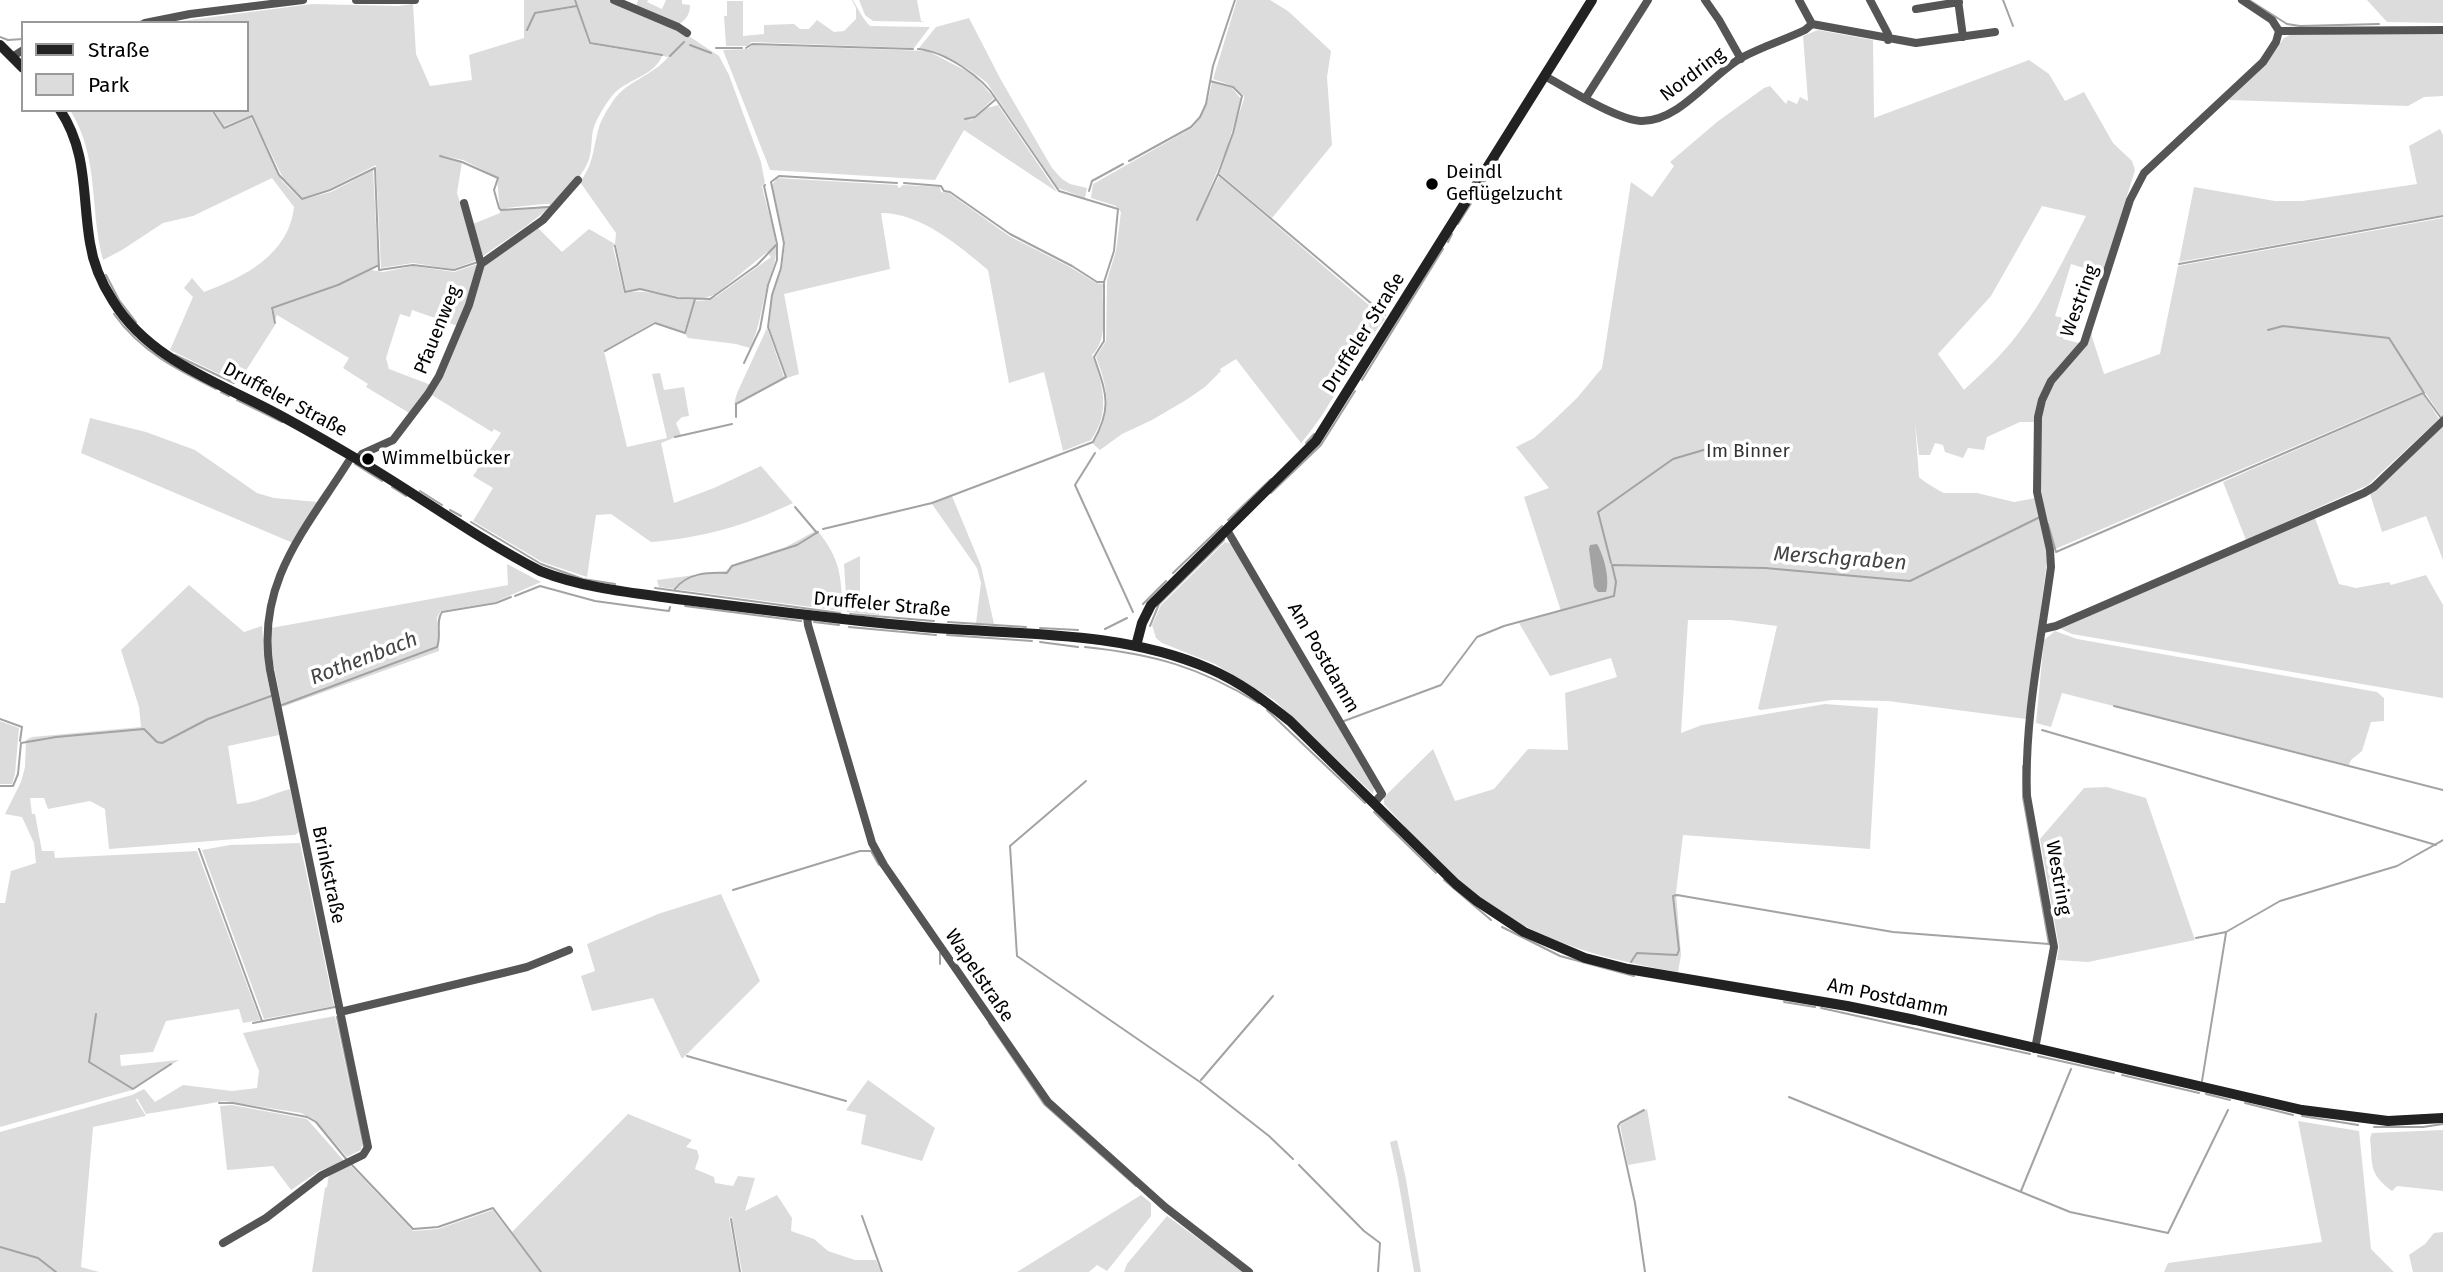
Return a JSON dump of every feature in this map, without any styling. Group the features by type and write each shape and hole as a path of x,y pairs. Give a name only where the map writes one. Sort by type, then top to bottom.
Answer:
{"street":[{"path":"155,21 303,0"},
{"path":"356,0 415,0"},
{"path":"614,0 687,33"},
{"name":"Druffeler Straße","path":"61,112 80,153 90,246 97,269 114,304 131,327 174,362 290,420 523,562 559,578 611,590 807,616 1136,646 1142,622 1151,606 1316,441 1592,0"},
{"path":"1585,99 1648,0"},
{"name":"Nordring","path":"1705,0 1741,58"},
{"path":"1799,0 1812,24 1888,40 1916,43 1995,32"},
{"path":"1870,0 1888,34 1888,40"},
{"path":"2242,0 2272,20 2279,31 2443,30"},
{"path":"1916,9 1958,1 1964,37"},
{"name":"Nordring","path":"1545,76 1585,99 1637,120 1658,118 1673,111 1741,58 1805,30 1812,24"},
{"name":"Westring","path":"2035,1049 2054,947 2027,796 2026,775 2029,724 2051,559 2037,492 2038,417 2042,400 2051,381 2084,343 2130,200 2144,173 2263,62 2276,42 2279,31"},
{"path":"0,45 21,66"},
{"path":"12,57 21,51"},
{"path":"464,203 481,264 543,220 578,180"},
{"name":"Pfauenweg","path":"355,458 393,440 439,376 469,305 481,264"},
{"path":"2043,629 2056,626 2364,493 2443,421"},
{"name":"Brinkstraße","path":"223,1243 266,1218 322,1175 363,1155 368,1147 270,670 266,626 272,592 281,569 355,458"},
{"name":"Am Postdamm","path":"1227,530 1382,794 1374,803"},
{"name":"Wapelstraße","path":"807,616 872,843 884,864 1048,1102 1165,1207 1249,1272"},
{"name":"Am Postdamm","path":"1136,646 1199,665 1251,692 1290,721 1456,884 1516,927 1564,951 1628,969 1847,1006 2336,1116 2388,1121 2443,1118"},
{"path":"340,1012 527,967 569,950"}],"green space":[{"path":"524,0 574,0 576,6 534,13 527,31 535,14 577,7 589,44 662,56 653,68 617,91 606,104 593,130 588,162 581,175 551,209 549,204 506,208 546,206 548,209 483,256 473,224 500,213 497,177 463,160 439,155 462,162 457,193 478,260 453,269 413,263 381,268 376,165 329,189 302,198 284,180 252,115 224,126 214,112 248,112 248,21 181,21 312,4 413,4 416,54 430,86 472,80 469,55 524,38"},
{"path":"576,0 608,0 660,24 678,29 719,56 729,75 761,162 765,183 762,186 775,241 774,263 750,348 688,338 685,334 695,301 709,300 717,296 771,257 767,252 716,294 694,298 649,290 626,291 616,245 613,247 624,293 643,292 694,300 684,332 654,322 604,351 627,447 667,438 652,374 660,373 664,390 684,387 689,416 682,417 676,423 681,435 661,443 674,503 761,466 793,503 724,529 651,542 611,514 596,515 587,577 542,562 473,521 493,488 473,476 501,433 494,429 492,432 430,394 480,270 537,227 562,252 589,229 615,244 616,233 580,182 590,163 600,123 613,101 625,88 662,64 668,57 590,42"},
{"path":"638,0 648,0 647,2 662,9 666,0 682,0 682,4 690,5 686,19 679,24 636,7"},
{"path":"852,0 870,26 930,27 914,48 751,42 748,46 726,46 724,16 727,16 727,1 743,1 743,36 764,34 764,25 794,24 800,29 809,29 817,20 834,32 844,31 856,19 856,8"},
{"path":"859,0 917,0 921,21 925,22 873,21 865,15"},
{"path":"1237,0 1270,0 1288,11 1331,51 1327,77 1332,145 1272,218 1219,173 1244,99 1233,86 1213,79"},
{"path":"2367,0 2443,0 2443,23 2387,22"},
{"path":"969,18 1052,168 1070,184 1087,188 1085,198 1058,188 987,83 945,56 919,48 936,27"},
{"name":"Im Binner","path":"1818,30 1873,40 1874,118 2029,60 2049,74 2065,101 2084,92 2113,143 2132,161 2135,170 2103,274 2071,264 2055,316 2067,319 2063,339 2079,343 2050,379 2035,422 2020,422 1987,437 1984,450 1968,448 1963,458 1945,452 1943,445 1935,443 1930,455 1919,455 1915,424 1919,477 1935,488 1944,493 1977,493 2014,502 2041,497 2041,417 2049,389 2092,329 2104,374 2160,354 2178,266 2443,218 2443,414 2441,416 2424,391 2053,550 2047,562 2026,719 1888,701 1832,700 1761,710 1758,709 1777,626 1731,620 1688,620 1681,733 1702,725 1825,704 1878,708 1870,849 1683,835 1676,893 1681,955 1678,972 1625,962 1574,947 1550,938 1502,913 1467,888 1442,865 1384,804 1384,797 1433,749 1455,801 1494,789 1528,749 1568,750 1565,693 1617,677 1611,658 1550,676 1519,623 1561,611 1524,497 1549,488 1516,447 1534,438 1554,420 1602,368 1631,182 1652,197 1674,166 1670,162 1717,122 1764,88 1770,86 1786,104 1788,100 1797,104 1800,97 1808,101 1803,36","holes":["2042,206 2086,216 2037,307 2004,350 1964,390 1938,354 1991,296"]},
{"path":"2443,33 2443,96 2424,97 2408,106 2228,100 2265,64 2284,38 2292,34"},
{"path":"752,45 928,51 974,75 994,98 967,123 987,108 998,105 1057,192 964,130 935,180 770,170 723,50 748,49"},
{"path":"1212,82 1232,88 1241,99 1227,148 1196,221 1219,176 1385,319 1301,443 1236,359 1220,369 1205,387 1186,400 1122,434 1100,450 1093,444 1106,411 1106,391 1096,357 1106,341 1107,280 1116,251 1121,212 1116,206 1091,198 1093,184 1192,128 1205,107"},
{"path":"71,112 211,112 224,129 251,118 282,181 301,200 331,192 373,170 378,264 337,285 272,307 275,325 238,383 170,350 193,297 184,288 192,278 204,292 235,279 262,262 284,238 294,207 272,178 193,216 163,223 103,260 90,165 79,128"},
{"path":"2440,129 2443,135 2443,215 2179,262 2194,187 2275,201 2302,201 2417,184 2409,146"},
{"path":"777,178 897,185 899,188 903,185 940,187 941,192 949,193 1009,236 1096,283 1103,284 1103,331 1098,348 1092,355 1102,388 1103,409 1091,440 1063,451 1044,372 1009,383 988,270 925,224 896,214 881,213 890,269 784,294 799,374 787,378 769,327 772,295 782,268 785,243 772,185"},
{"path":"478,264 467,305 458,326 412,310 410,317 400,314 386,358 389,369 431,385 411,414 366,387 368,384 343,368 349,358 277,315 275,320 272,309 338,286 371,270 383,272 413,266 454,272"},
{"path":"767,328 784,377 734,404 737,393"},
{"path":"2423,394 2439,419 2368,485 2246,540 2223,482"},
{"path":"90,418 146,432 195,450 257,493 274,498 318,502 293,543 81,453"},
{"path":"2443,426 2443,560 2426,516 2382,532 2370,494"},
{"path":"952,496 981,566 994,624 976,623 981,583 977,568 932,504"},
{"path":"2315,518 2339,584 2356,588 2389,582 2391,585 2426,575 2443,605 2443,698 2072,634 2059,628"},
{"path":"817,530 831,550 838,568 842,611 659,587 657,580 726,571 731,565 786,547"},
{"path":"1225,542 1232,544 1295,651 1374,787 1373,794 1274,700 1215,664 1162,643 1156,638 1152,625 1161,605"},
{"path":"860,556 860,602 879,603 879,615 847,612 844,564"},
{"path":"507,564 541,582 495,602 441,611 437,617 439,651 282,707 272,657 271,628 508,585"},
{"path":"189,585 244,632 262,626 266,671 279,735 228,746 237,804 290,789 299,832 295,835 109,849 105,809 90,801 48,809 44,798 30,798 32,814 35,814 42,851 54,851 55,858 197,851 260,1020 243,1023 239,1009 166,1021 153,1052 120,1055 121,1066 179,1060 132,1090 0,1127 0,903 5,903 11,871 36,863 34,843 22,817 5,814 21,782 25,767 26,740 32,737 141,727 139,707 121,650"},
{"path":"2055,631 2077,639 2377,692 2384,698 2384,721 2371,722 2362,751 2349,765 2062,693 2051,727 2036,723 2044,640"},
{"path":"0,721 19,728 12,784 0,784"},
{"path":"2107,787 2146,798 2195,940 2088,962 2057,960 2059,947 2040,839 2084,788"},
{"path":"300,843 334,1006 264,1019 202,850 230,845"},
{"path":"721,894 760,981 682,1059 653,998 592,1011 581,976 595,971 587,944 658,914"},
{"path":"335,1016 362,1144 361,1150 347,1157 316,1121 301,1113 224,1101 146,1114 137,1098 146,1116 93,1127 81,1267 99,1272 0,1272 0,1132 132,1095 144,1089 155,1102 183,1085 232,1091 257,1088 259,1071 243,1033"},
{"path":"868,1080 935,1128 922,1161 861,1144 866,1115 846,1110"},
{"path":"232,1105 307,1119 344,1161 319,1171 291,1190 273,1166 227,1170 220,1106"},
{"path":"1647,1109 1656,1160 1628,1165 1620,1125"},
{"path":"628,1114 692,1140 686,1147 697,1150 699,1157 695,1169 714,1177 715,1183 733,1186 738,1176 755,1178 745,1211 777,1195 792,1218 791,1231 814,1239 828,1251 855,1260 876,1260 881,1272 742,1272 732,1217 729,1218 739,1272 542,1272 512,1232"},
{"path":"2298,1121 2359,1131 2371,1249 2394,1272 2164,1272 2168,1263 2322,1242"},
{"path":"2443,1130 2443,1191 2397,1186 2392,1191 2375,1174 2370,1138 2372,1133"},
{"path":"1397,1140 1421,1272 1414,1272 1390,1142"},
{"path":"349,1164 413,1231 438,1229 493,1210 540,1272 312,1272 329,1174"},
{"path":"1141,1195 1151,1203 1151,1216 1107,1271 1097,1265 1089,1272 1017,1272"},
{"path":"1167,1216 1243,1272 1124,1272 1127,1264"},
{"path":"2443,1232 2443,1272 2413,1272 2409,1255 2425,1244 2434,1233"}],"shaded area":[{"path":"1597,544 1606,568 1606,592 1598,592 1594,587 1589,549 1590,545"}],"waterway":[{"path":"575,0 590,43 662,55"},
{"path":"1129,161 1191,127 1200,117 1206,104 1213,66 1235,0"},
{"path":"2003,0 2013,26"},
{"path":"2249,0 2287,24 2379,24"},
{"path":"527,30 535,13 577,6"},
{"path":"0,37 8,40 21,39"},
{"path":"670,56 684,42"},
{"path":"746,48 752,44 913,49"},
{"path":"690,45 711,53"},
{"path":"716,48 742,48"},
{"path":"918,49 962,66 982,82 996,99"},
{"path":"1210,81 1233,87 1242,96 1233,133 1218,174 1385,315"},
{"path":"823,529 932,503 1093,442 1103,419 1106,400 1094,357 1104,341 1104,282 1114,251 1118,209 1059,191 996,99 975,117 965,119"},
{"path":"213,112 224,128 252,116 279,175 302,199 330,190 375,168 379,270 413,265 454,270 478,262"},
{"path":"440,156 462,162 498,178 494,190 501,210 549,207"},
{"path":"1484,183 1498,160"},
{"path":"1089,191 1092,181 1123,164"},
{"path":"1197,220 1218,174"},
{"path":"736,417 736,404 786,377 768,327 784,243 771,182 779,176 897,183"},
{"path":"904,183 941,186 944,191 950,192 1010,234 1097,282 1104,282"},
{"path":"615,246 625,292 640,289 678,298 710,299 757,265 777,244 765,185"},
{"path":"1458,224 1479,191"},
{"path":"2179,264 2443,216"},
{"path":"1448,242 1452,234"},
{"path":"744,363 760,329 768,285 777,260 777,244"},
{"path":"1362,380 1443,249"},
{"path":"275,323 272,308 338,285 379,265"},
{"path":"106,275 119,300 136,322"},
{"path":"605,351 655,323 685,333 695,299"},
{"path":"114,314 147,349 216,389"},
{"path":"2268,330 2283,326 2389,338 2424,393"},
{"path":"175,355 234,383"},
{"path":"1271,493 1321,445 1355,391"},
{"path":"221,392 229,396"},
{"name":"Merschgraben","path":"2048,524 2056,552 2423,393 2441,418 2443,416"},
{"path":"237,400 282,422"},
{"path":"675,437 732,424"},
{"path":"1306,443 1314,434"},
{"path":"1611,563 1598,512 1673,459 1717,446"},
{"path":"1095,453 1075,485 1133,612"},
{"path":"355,464 382,481"},
{"path":"1228,520 1271,479"},
{"path":"392,487 406,496"},
{"path":"420,491 442,505"},
{"path":"795,507 817,533"},
{"path":"450,510 461,516"},
{"name":"Merschgraben","path":"1344,721 1441,685 1477,637 1504,626 1614,596 1616,582 1612,565 1765,568 1910,581 2040,517"},
{"path":"471,522 541,564 583,579 615,584"},
{"path":"1173,573 1222,526"},
{"path":"675,589 692,577 705,573 727,573 732,566 797,545 818,532"},
{"path":"1150,626 1159,604 1224,540"},
{"path":"1143,604 1166,581"},
{"name":"Rothenbach","path":"515,596 540,586 595,601 669,611 670,607"},
{"path":"655,588 840,613"},
{"name":"Rothenbach","path":"282,705 437,647 442,612 496,603 511,597"},
{"path":"685,606 801,621"},
{"path":"850,614 934,621"},
{"path":"1105,629 1127,618"},
{"path":"814,622 839,625"},
{"path":"948,622 1026,627"},
{"path":"849,627 936,635"},
{"path":"1040,628 1078,630"},
{"path":"947,635 1032,641"},
{"path":"1040,642 1078,647"},
{"path":"1085,647 1175,664 1216,680 1258,703"},
{"name":"Rothenbach","path":"0,786 13,786 18,774 21,743 144,729 157,742 162,743 208,719 271,696"},
{"path":"2114,706 2443,790"},
{"path":"1267,710 1365,803"},
{"path":"0,719 22,727 20,741"},
{"path":"2042,730 2436,845"},
{"path":"1631,962 1637,953 1677,955 1679,950 1673,896 1677,895 1893,932 2049,944 2023,797 2023,766"},
{"path":"1086,781 1010,846 1017,956 1200,1082 1269,1136 1293,1159"},
{"path":"1374,812 1436,873"},
{"path":"2196,938 2226,932 2280,901 2397,866 2443,840"},
{"path":"199,849 262,1021"},
{"path":"733,890 860,851 871,851 879,865"},
{"path":"1444,880 1491,920"},
{"path":"1502,927 1560,956 1634,976"},
{"path":"2202,1081 2226,933"},
{"path":"940,953 940,964"},
{"path":"1201,1080 1273,996"},
{"path":"1784,1002 1815,1007"},
{"path":"253,1023 335,1007"},
{"path":"1821,1008 2030,1054"},
{"path":"96,1014 89,1062 133,1089 171,1064"},
{"path":"337,1017 364,1147"},
{"path":"989,1023 1044,1104 1136,1186"},
{"path":"687,1056 846,1101"},
{"path":"2038,1056 2114,1073"},
{"path":"2021,1191 2071,1069"},
{"path":"2122,1075 2199,1093"},
{"path":"2206,1094 2230,1100"},
{"path":"1789,1097 2070,1212 2168,1233 2228,1110"},
{"path":"219,1103 233,1103 307,1117 316,1122 347,1160"},
{"path":"2245,1103 2293,1115"},
{"path":"1644,1110 1618,1126 1635,1203 1645,1272"},
{"path":"2302,1116 2358,1125"},
{"path":"2374,1127 2423,1127 2443,1124"},
{"path":"352,1165 413,1229 438,1227 493,1208 541,1272"},
{"path":"1299,1165 1364,1231 1380,1243 1378,1272"},
{"path":"862,1216 882,1272"},
{"path":"731,1219 740,1272"},
{"path":"0,1247 38,1258 56,1272"}],"place":[{"name":"Deindl Geflügelzucht","path":"1432,184"},
{"name":"Wimmelbücker","path":"368,459"}]}
